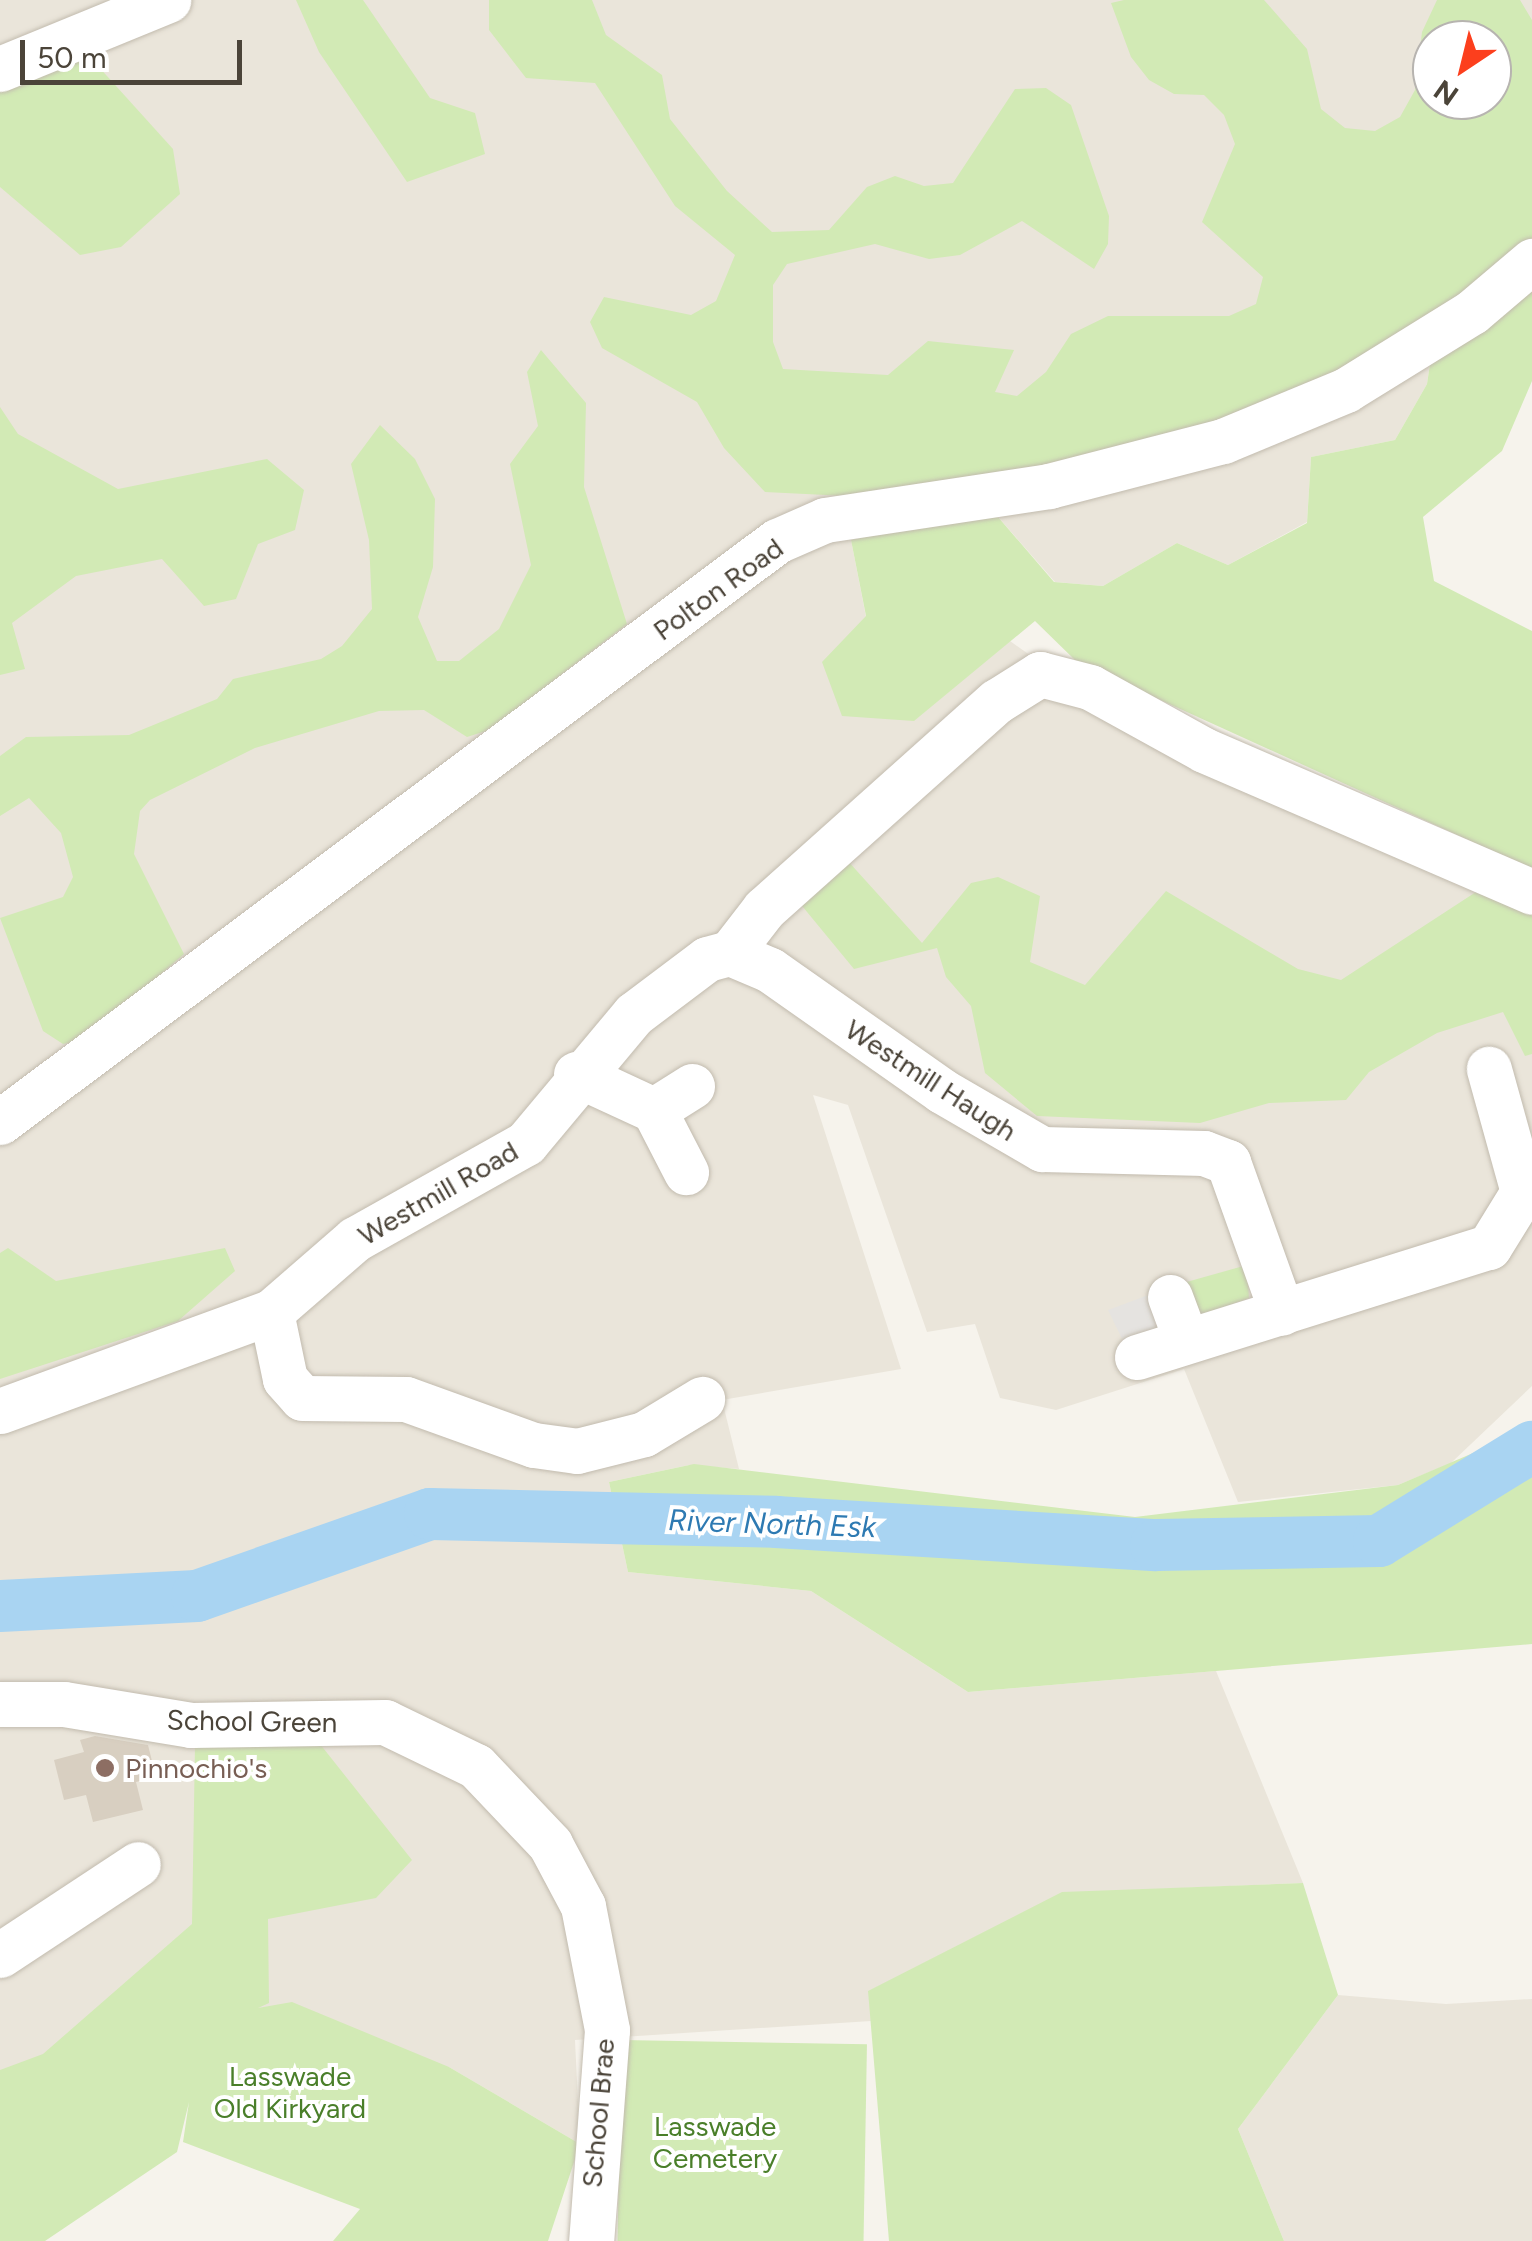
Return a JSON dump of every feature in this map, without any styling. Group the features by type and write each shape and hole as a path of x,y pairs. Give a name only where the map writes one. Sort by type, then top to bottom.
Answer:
{"street":[{"path":"0,69 148,4"},
{"name":"Polton Road","path":"0,1122 777,541 826,520 1049,486 1223,441 1346,390 1472,312 1532,261"},
{"name":"Westmill Road","path":"0,1412 271,1312 354,1238 526,1143 576,1074 634,1014 707,959 730,953 739,931 997,700 1040,674 1090,687 1204,750 1532,892"},
{"name":"Westmill Haugh","path":"730,953 770,970 942,1091 1042,1149 1204,1153 1228,1162 1282,1313"},
{"path":"576,1074 654,1110 686,1172"},
{"path":"654,1110 692,1086"},
{"path":"1137,1357 1490,1246 1523,1192 1508,1090"},
{"path":"1170,1297 1186,1340"},
{"path":"271,1312 285,1379 302,1398 406,1399 534,1445 577,1450 644,1434 702,1400"},
{"name":"School Green","path":"0,1704 64,1704 191,1725 385,1722"},
{"name":"School Brae","path":"385,1722 476,1766 550,1844 583,1906 607,2030 591,2241"},
{"path":"0,1954 138,1864"}],"shaded area":[{"path":"0,0 1532,0 1532,245 1431,357 1427,384 1395,440 1311,457 1307,522 1228,565 1177,543 1103,586 1055,582 992,510 851,540 866,617 913,721 1010,641 1136,730 1532,913 1532,1386 1451,1463 1398,1485 1238,1502 1184,1369 1056,1410 1000,1398 975,1324 927,1332 848,1105 813,1095 901,1369 722,1400 739,1469 689,1465 609,1482 628,1572 811,1591 968,1692 1216,1671 1303,1883 1062,1893 869,1991 871,2021 575,2040 580,2144 449,2067 0,2102"},
{"path":"1154,1293 1163,1319 1155,1336 1126,1347 1108,1310"},
{"path":"1338,1995 1446,2004 1532,1999 1532,2241 1284,2241 1238,2129"}],"green space":[{"path":"296,0 363,0 430,98 475,113 485,154 407,182 319,52"},
{"path":"489,0 592,0 606,35 662,75 670,119 727,191 772,232 829,230 867,187 895,176 924,186 953,183 1015,89 1046,88 1071,105 1109,216 1108,244 1094,269 1022,221 960,255 929,259 875,244 787,264 773,285 773,342 783,369 888,375 928,341 1014,350 995,392 1017,396 1046,372 1071,334 1108,316 1229,316 1256,304 1263,277 1202,222 1235,144 1224,115 1204,95 1174,94 1149,80 1131,57 1111,3 1124,0 1264,0 1307,49 1321,109 1345,128 1375,131 1400,117 1412,95 1412,120 1512,120 1512,20 1428,20 1437,0 1520,0 1532,20 1532,245 1493,282 1350,365 1179,436 1045,469 846,496 765,492 724,448 697,402 602,348 590,322 604,297 691,315 716,301 735,255 675,206 595,83 526,78 489,30"},
{"path":"88,55 173,149 180,194 121,247 80,255 0,187 0,85"},
{"path":"1532,275 1532,381 1502,451 1423,517 1434,581 1532,631 1532,869 1077,662 1035,621 914,721 842,716 822,662 866,616 851,540 992,510 1054,582 1103,586 1177,543 1228,565 1307,523 1311,457 1395,440 1427,384 1431,357"},
{"path":"541,350 586,403 584,487 627,624 489,730 467,737 424,710 379,711 255,748 150,800 140,811 134,854 184,954 86,1039 63,1044 43,1031 0,918 63,897 73,877 61,833 29,798 0,816 0,756 26,737 129,735 217,699 233,679 321,659 342,646 372,609 369,540 351,464 380,425 415,459 435,499 433,567 418,617 437,661 459,661 499,629 531,565 510,464 538,426 527,372"},
{"path":"0,407 18,434 118,489 267,459 304,490 295,530 258,544 236,599 204,606 162,559 76,576 12,623 25,669 0,675"},
{"path":"847,860 922,943 971,883 998,877 1040,896 1030,962 1085,985 1166,891 1298,969 1341,980 1479,890 1532,913 1532,1054 1525,1056 1503,1012 1437,1033 1369,1072 1346,1100 1269,1103 1200,1123 1037,1116 985,1073 971,1006 946,977 937,948 854,969 798,901"},
{"path":"8,1248 56,1281 225,1248 235,1271 178,1321 0,1379 0,1253"},
{"path":"1247,1265 1249,1298 1203,1315 1193,1311 1183,1283"},
{"path":"1532,1428 1532,1644 968,1692 811,1591 628,1572 609,1482 694,1464 1135,1517 1398,1485"},
{"name":"Lasswade Old Kirkyard","path":"320,1744 412,1860 376,1898 268,1919 269,2003 258,2008 292,2002 449,2067 580,2144 548,2241 333,2241 360,2209 183,2142 189,2102 177,2152 45,2241 0,2241 0,2070 43,2054 192,1924 195,1745"},
{"path":"1303,1883 1338,1995 1238,2129 1284,2241 889,2241 868,1991 1062,1892"},
{"name":"Lasswade Cemetery","path":"621,2040 867,2044 864,2241 617,2241"}],"building":[{"name":"Pinnochio's","path":"95,1736 148,1745 156,1777 136,1782 143,1810 93,1822 86,1795 64,1800 54,1760 84,1752 80,1740"}],"waterway":[{"name":"River North Esk","path":"0,1606 197,1596 430,1514 776,1522 1156,1545 1379,1541 1532,1447"}],"place":[{"name":"Pinnochio's","path":"105,1768"}]}
